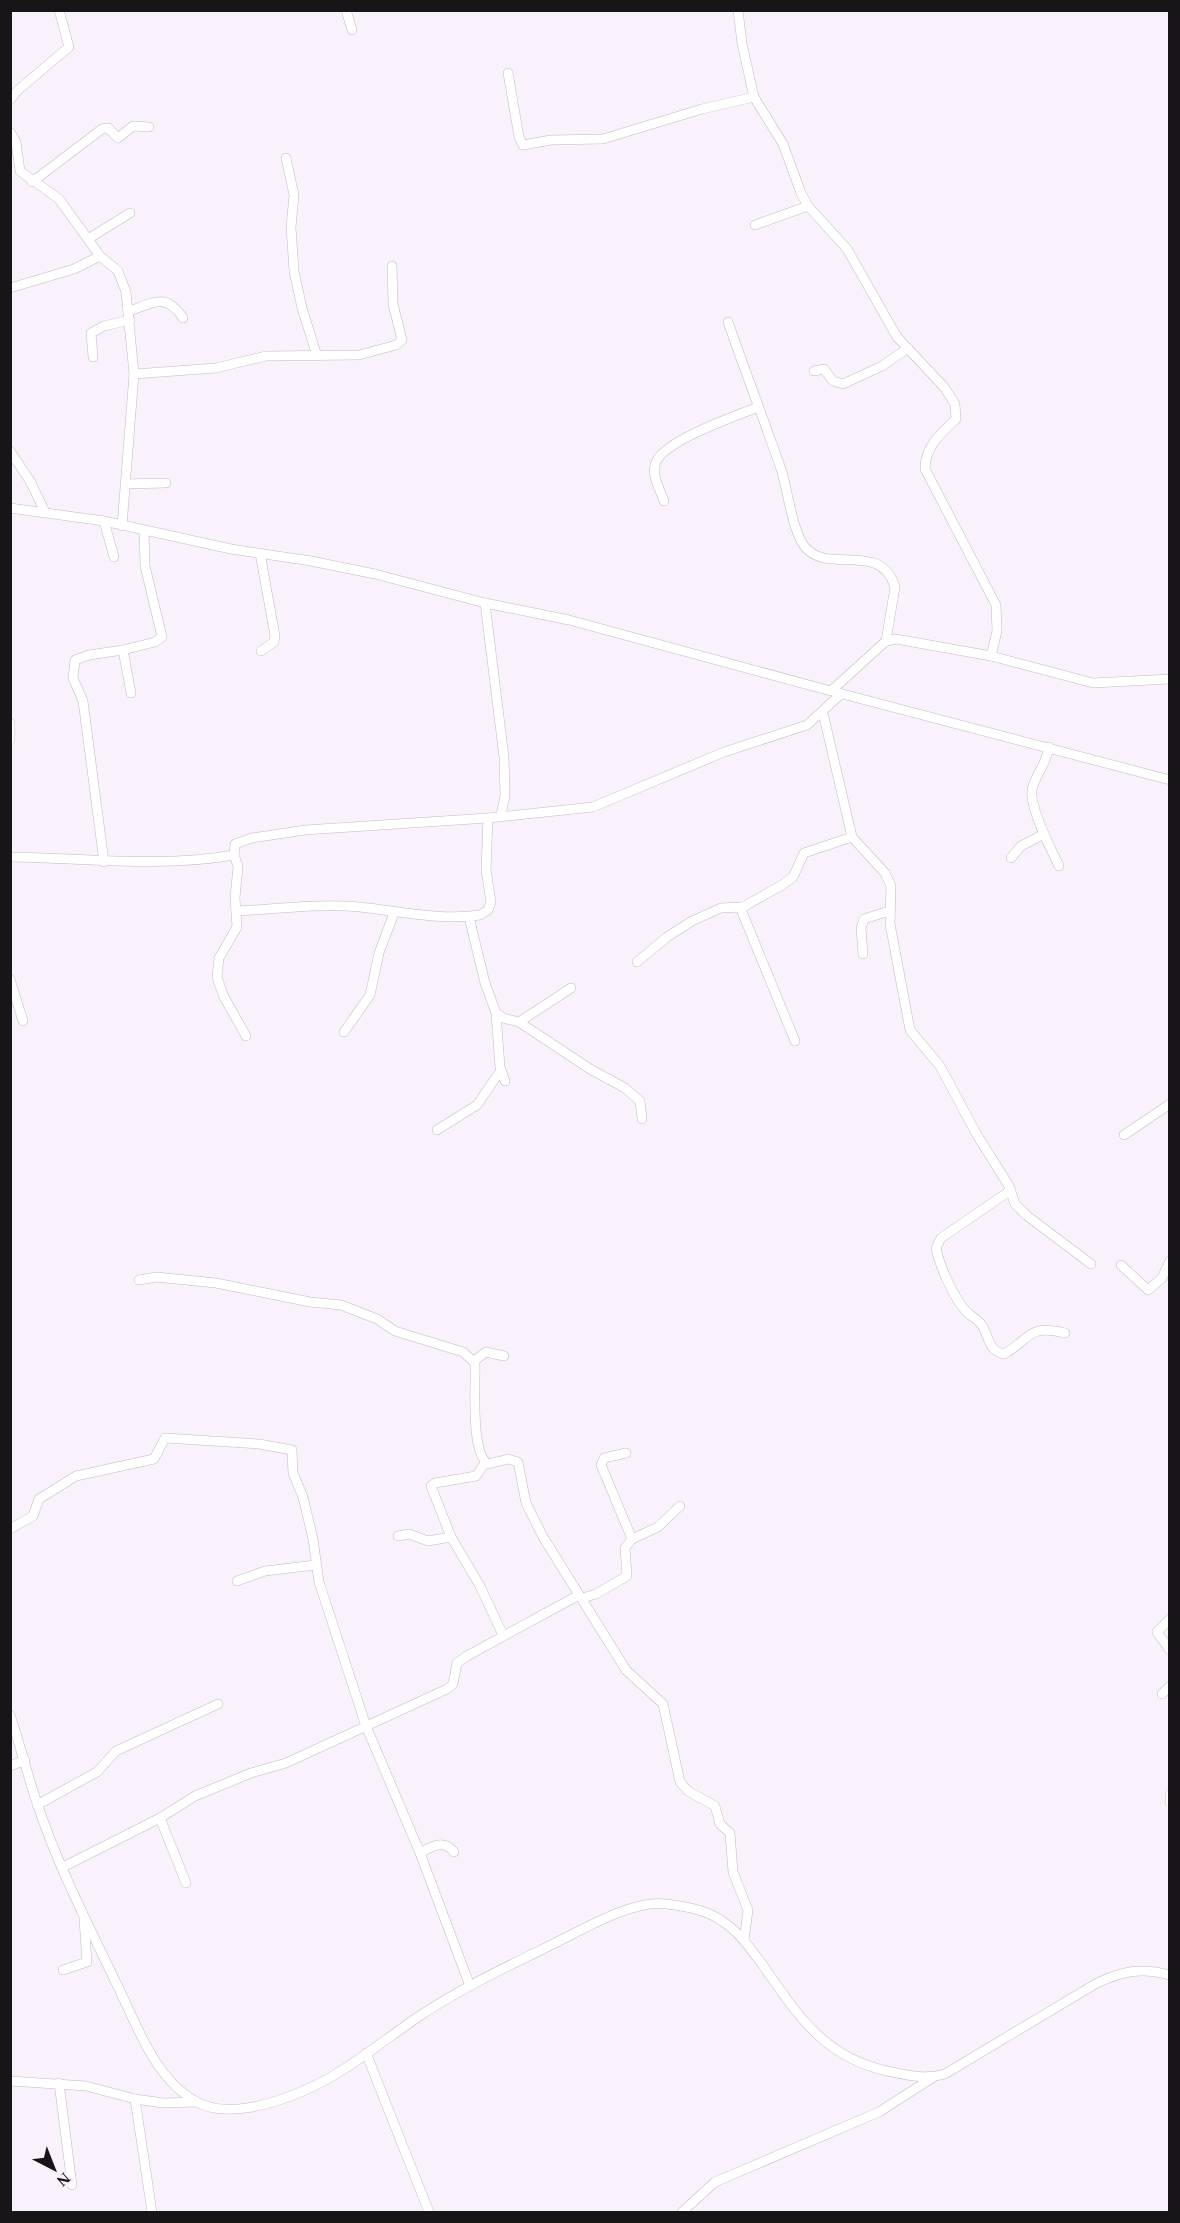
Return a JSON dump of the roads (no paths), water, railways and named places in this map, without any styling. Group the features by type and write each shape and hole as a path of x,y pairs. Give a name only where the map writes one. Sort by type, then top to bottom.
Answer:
{"street":[{"path":"10,100 18,90 69,47 59,10"},
{"path":"346,10 352,30"},
{"path":"738,10 742,44 754,97 783,144 808,206 847,249 893,330 944,387 957,410 956,419 939,436 928,452 925,469 996,605 997,631 991,656"},
{"path":"508,73 519,137 523,145 539,141 603,139 691,112 754,97"},
{"path":"32,182 102,129 108,128 118,138 133,126 149,127"},
{"path":"10,132 16,142 20,171 32,182 52,191 100,256 118,271 130,315 134,374 122,526"},
{"path":"286,158 294,195 291,227 294,271 302,308 317,356"},
{"path":"755,225 808,206"},
{"path":"88,239 130,213"},
{"path":"10,288 74,269 100,256"},
{"path":"134,374 216,368 266,356 359,355 400,343 402,337 390,282 392,266"},
{"path":"93,357 91,333 150,303 165,302 173,306 183,318"},
{"path":"728,322 805,547 824,558 858,559 877,564 893,581 895,587 886,641 831,691"},
{"path":"814,371 824,369 835,383 843,384 882,366 908,348"},
{"path":"664,501 654,469 659,457 690,436 758,407"},
{"path":"10,452 30,482 45,512"},
{"path":"125,483 166,483"},
{"path":"10,508 104,521 260,554 375,574 485,603 569,620 1170,780"},
{"path":"104,521 114,557"},
{"path":"104,862 83,701 73,668 75,660 81,657 155,642 162,634 145,566 144,531"},
{"path":"260,554 275,636 274,642 261,651"},
{"path":"485,603 503,747 505,796 501,815"},
{"path":"886,641 906,640 991,656 1093,683 1122,684 1170,679"},
{"path":"123,650 131,693"},
{"path":"246,1036 227,1002 217,977 219,958 237,927 238,866 234,855 235,844 268,835 488,818 501,815 542,814 594,807 724,752 801,728 823,713 841,694"},
{"path":"823,713 852,837 888,879 892,900 889,911 910,1030 940,1066 966,1117 1011,1190 1015,1204 1026,1215 1091,1264"},
{"path":"10,723 13,727 10,740"},
{"path":"1049,747 1031,796 1044,834 1059,866"},
{"path":"236,911 324,906 468,917 483,914 491,904 486,870 488,818"},
{"path":"1011,858 1021,846 1044,834"},
{"path":"637,962 667,937 692,921 721,908 740,907 792,878 804,854 852,837"},
{"path":"10,857 104,862 198,861 234,855"},
{"path":"740,907 795,1041"},
{"path":"863,954 861,928 864,919 889,911"},
{"path":"344,1032 370,995 379,952 394,913"},
{"path":"468,917 485,983 496,1013 501,1070 505,1081"},
{"path":"10,979 23,1020"},
{"path":"519,1022 571,988"},
{"path":"496,1013 503,1018 519,1022 631,1092 640,1101 642,1119"},
{"path":"437,1130 477,1105 501,1070"},
{"path":"1124,1134 1170,1104"},
{"path":"1011,1190 941,1238 936,1248 939,1261 964,1310 983,1326 989,1343 999,1353 1004,1354 1023,1338 1038,1330 1065,1334"},
{"path":"1121,1265 1148,1290 1162,1278 1170,1261"},
{"path":"140,1280 156,1277 216,1283 341,1305 377,1319 395,1331 463,1352 474,1361 477,1435 481,1458 485,1463"},
{"path":"474,1361 486,1352 504,1356"},
{"path":"10,1529 33,1516 39,1499 76,1476 148,1462 160,1452 162,1440 165,1438 259,1444 292,1450 293,1473 307,1510 319,1582 366,1726 420,1853 470,1986"},
{"path":"626,1452 604,1458 601,1465 632,1539"},
{"path":"503,1635 480,1586 451,1537 431,1486 435,1483 476,1476 485,1463 507,1459 518,1462 530,1514 626,1670 663,1704 680,1782 688,1791 718,1809 718,1820 731,1838 733,1872 747,1910 744,1940"},
{"path":"63,1867 160,1818 195,1796 251,1773 286,1763 451,1687 457,1663 503,1635 580,1596 626,1578 628,1573 625,1548 632,1539 658,1527 680,1506"},
{"path":"398,1536 409,1534 428,1541 451,1537"},
{"path":"237,1581 265,1571 316,1565"},
{"path":"1170,1619 1157,1629 1170,1650"},
{"path":"1162,1694 1170,1686"},
{"path":"37,1805 103,1767 116,1751 218,1704"},
{"path":"10,1715 37,1805 84,1916 150,2051 168,2079 196,2102"},
{"path":"10,1766 25,1760"},
{"path":"1170,1794 1170,1802"},
{"path":"160,1818 186,1883"},
{"path":"420,1853 441,1845 454,1852"},
{"path":"10,2081 86,2085 135,2099 163,2103 196,2102 227,2108 276,2101 316,2085 421,2014 470,1986 624,1911 663,1903 719,1918 744,1940 814,2035 837,2051 863,2064 908,2076 933,2078"},
{"path":"63,1970 87,1962 82,1925 84,1916"},
{"path":"682,2212 715,2182 879,2112 1097,1983 1120,1972 1139,1969 1170,1975"},
{"path":"366,2053 429,2212"},
{"path":"59,2083 72,2186"},
{"path":"135,2099 152,2212"}]}
